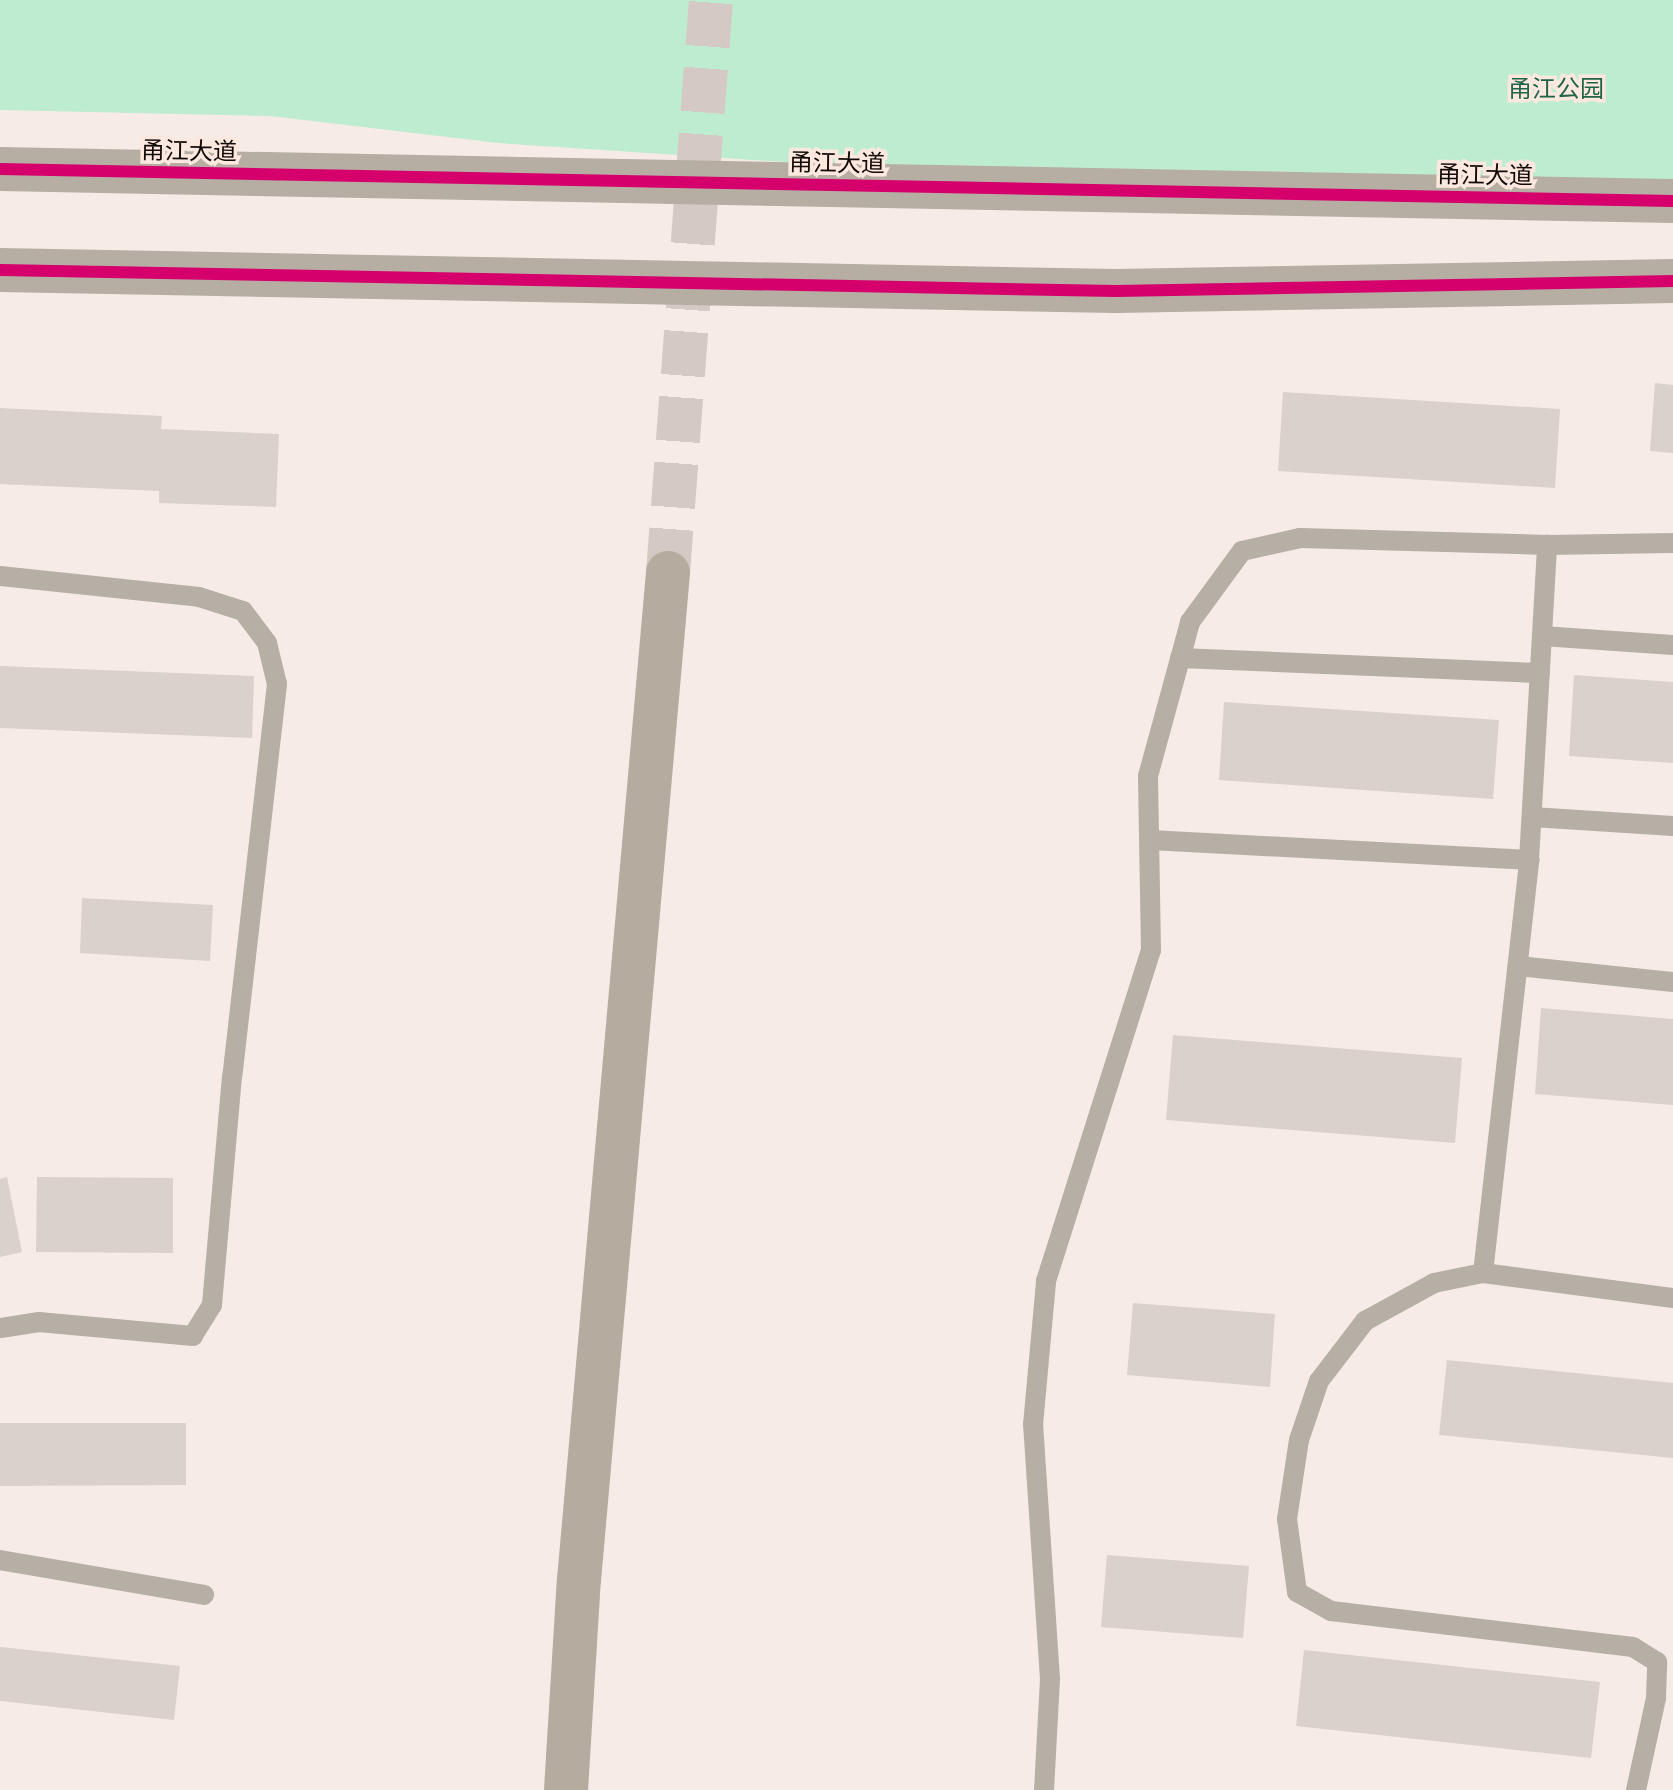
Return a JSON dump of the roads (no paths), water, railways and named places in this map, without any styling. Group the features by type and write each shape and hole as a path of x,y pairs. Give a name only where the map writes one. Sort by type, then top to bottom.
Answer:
{"highway":[{"path":"566,1790 579,1580 668,573"}],"main road":[{"name":"甬江大道","path":"0,169 1673,201"},
{"path":"0,270 1116,291 1673,281"}],"lane":[{"path":"1044,1790 1050,1679 1033,1425 1046,1281 1151,950 1148,776 1190,622 1242,551 1300,538 1547,545 1673,543"},
{"path":"1483,1273 1529,860 1547,545"},
{"path":"0,576 199,597 243,611 267,643 277,684 232,1076 212,1305 193,1336 39,1322 0,1328"},
{"path":"1542,636 1673,645"},
{"path":"1180,658 1540,673"},
{"path":"1532,817 1673,826"},
{"path":"1150,840 1529,860"},
{"path":"1518,966 1673,982"},
{"path":"1636,1790 1656,1698 1657,1662 1633,1647 1331,1611 1297,1592 1287,1519 1299,1440 1319,1381 1365,1321 1434,1283 1483,1273 1673,1298"},
{"path":"0,1560 204,1595"}],"tunnel":[{"path":"668,573 711,0"}],"park label":[{"name":"甬江公园","path":"1556,89"}]}
